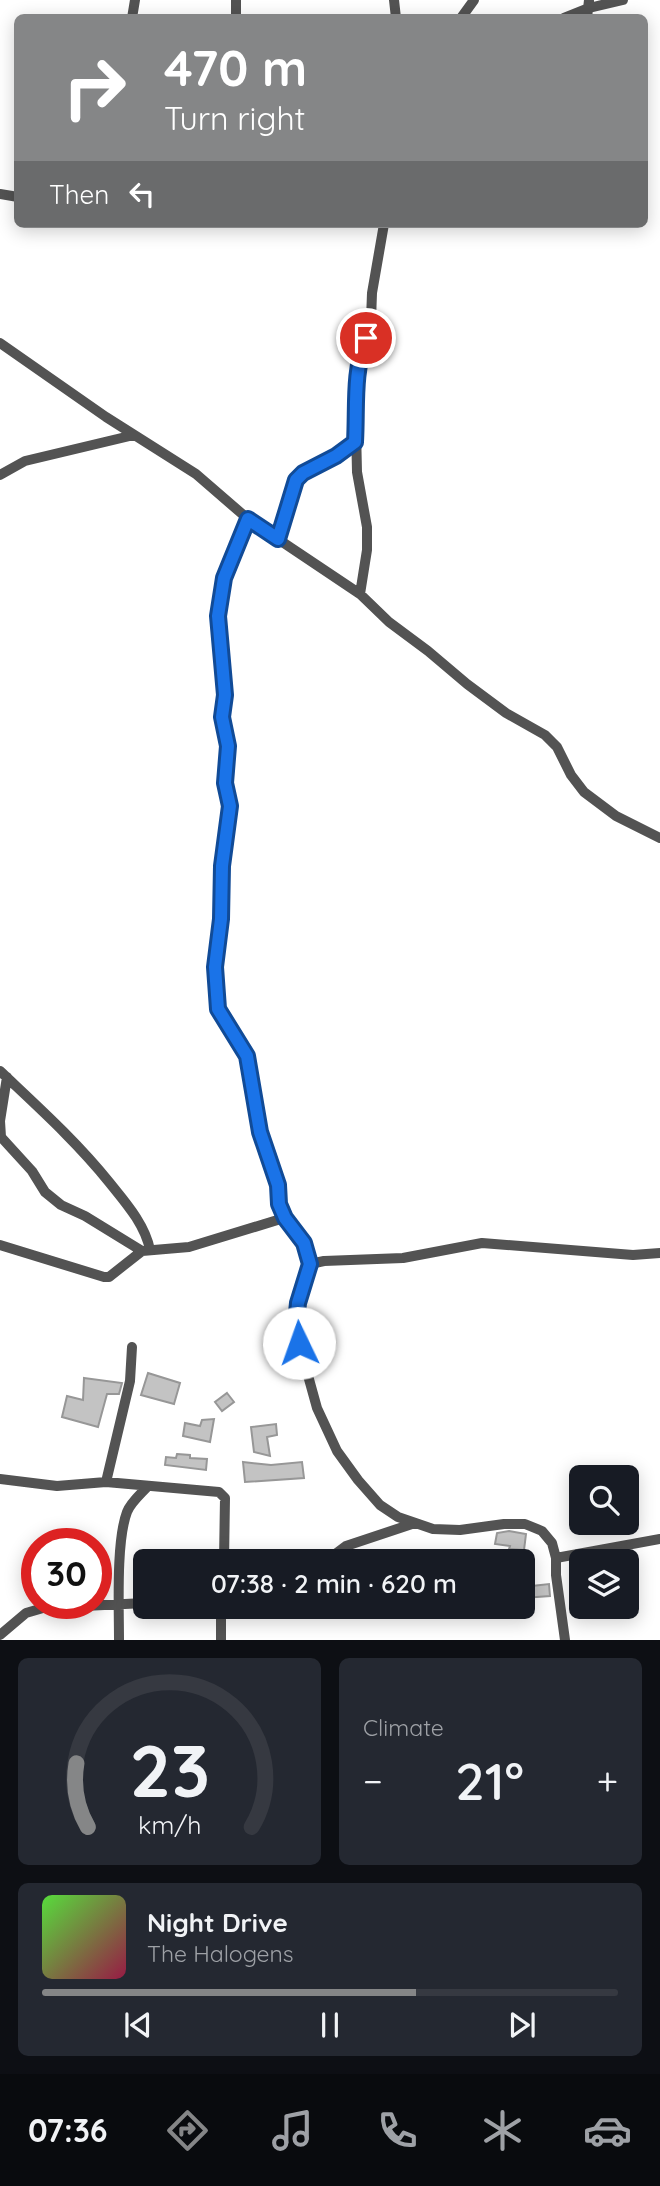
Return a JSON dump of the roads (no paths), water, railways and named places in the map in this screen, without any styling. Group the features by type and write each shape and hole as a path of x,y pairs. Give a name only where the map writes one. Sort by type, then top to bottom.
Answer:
{"street":[{"path":"589,8 623,0"},
{"path":"360,594 367,550 367,527 357,472 355,384 359,357 371,320 375,265 383,228"},
{"path":"0,342 134,435 196,474 248,519 360,594 389,622 429,651 467,684 506,713 545,735 557,747 571,775 584,792 616,816 660,838"},
{"path":"0,475 25,461 134,435"},
{"path":"278,539 296,480 355,442"},
{"path":"248,519 224,578 218,616 225,695 222,717 228,746 225,783 230,806 222,866 221,919 215,967 218,1009 247,1056 260,1132 278,1185 279,1204 285,1218 304,1243 310,1264 298,1303 296,1323 317,1408 337,1451 358,1480 380,1505 398,1517 433,1529 460,1530 525,1524 542,1531 552,1543 556,1558 565,1640"},
{"path":"3,1074 89,1156 122,1197 148,1237 146,1251"},
{"path":"3,1074 1,1136 32,1171 46,1192 61,1205 146,1251"},
{"path":"0,1245 99,1277 109,1277 146,1251 189,1247 285,1218"},
{"path":"310,1264 403,1258 482,1243 633,1255 660,1253"},
{"path":"106,1482 130,1381 132,1347"},
{"path":"0,1479 57,1486 106,1482 214,1490 223,1495 226,1519 225,1549"},
{"path":"119,1640 121,1552 127,1512 148,1486"},
{"path":"342,1549 415,1523"},
{"path":"556,1558 660,1539"},
{"path":"0,1635 26,1613 43,1608 133,1604"},
{"path":"221,1619 221,1640"}]}
